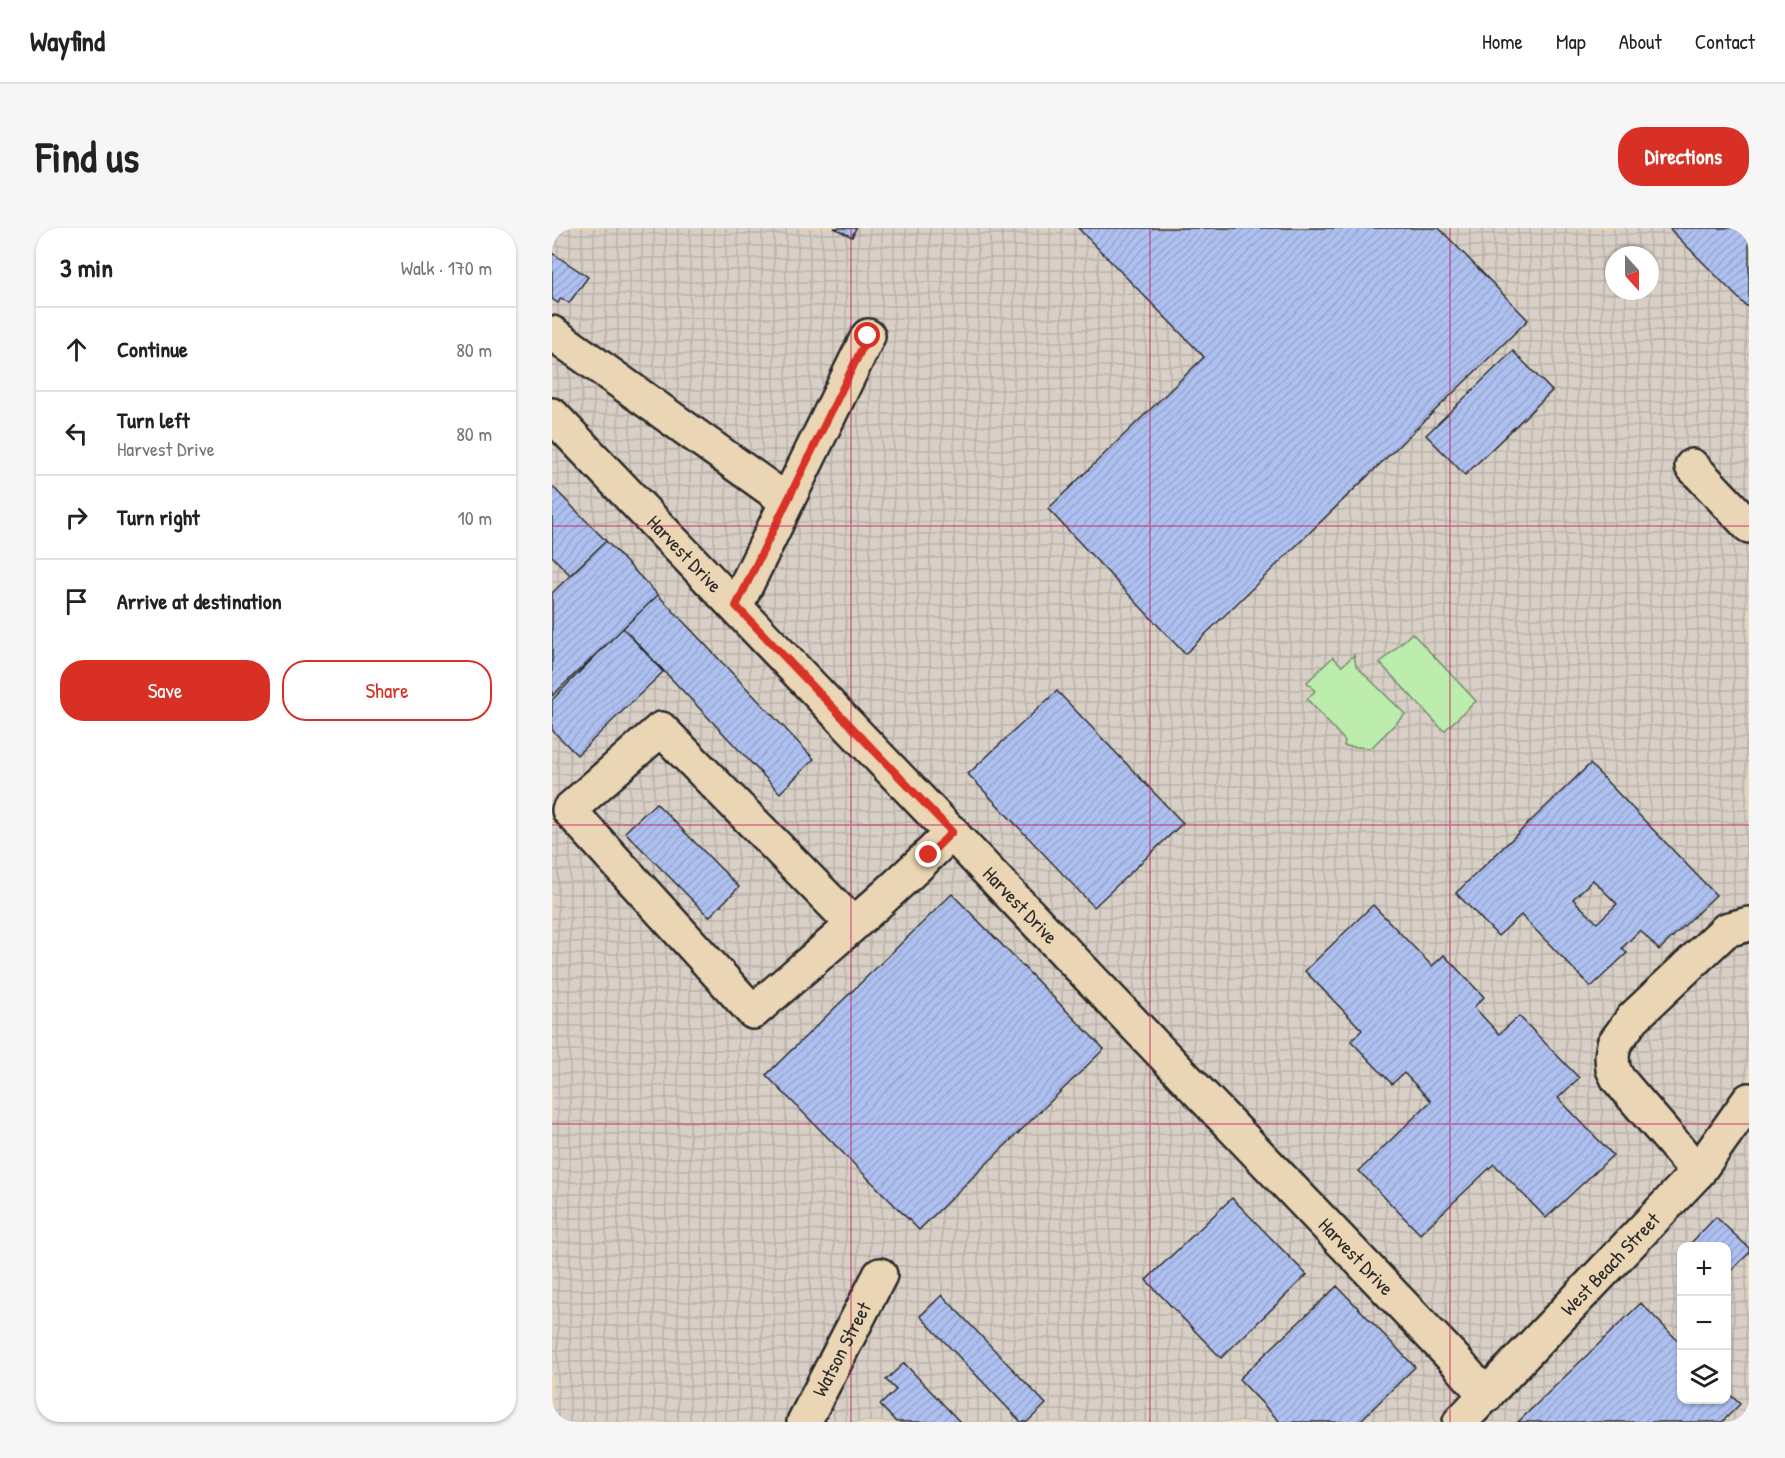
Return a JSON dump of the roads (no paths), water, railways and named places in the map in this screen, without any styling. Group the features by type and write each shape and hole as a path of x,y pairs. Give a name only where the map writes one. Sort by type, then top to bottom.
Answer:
{"street":[{"path":"552,333 787,501"},
{"path":"736,606 868,336"},
{"name":"Harvest Drive","path":"552,415 1456,1361 1486,1396"},
{"path":"1692,466 1749,526"},
{"path":"853,924 661,729 569,810 753,1012 915,870 952,832"},
{"path":"1698,1172 1618,1079 1613,1069 1614,1044 1633,1018 1726,930 1749,924"},
{"name":"West Beach Street","path":"1461,1422 1698,1172 1749,1100"},
{"name":"Watson Street","path":"804,1422 880,1275"}]}
